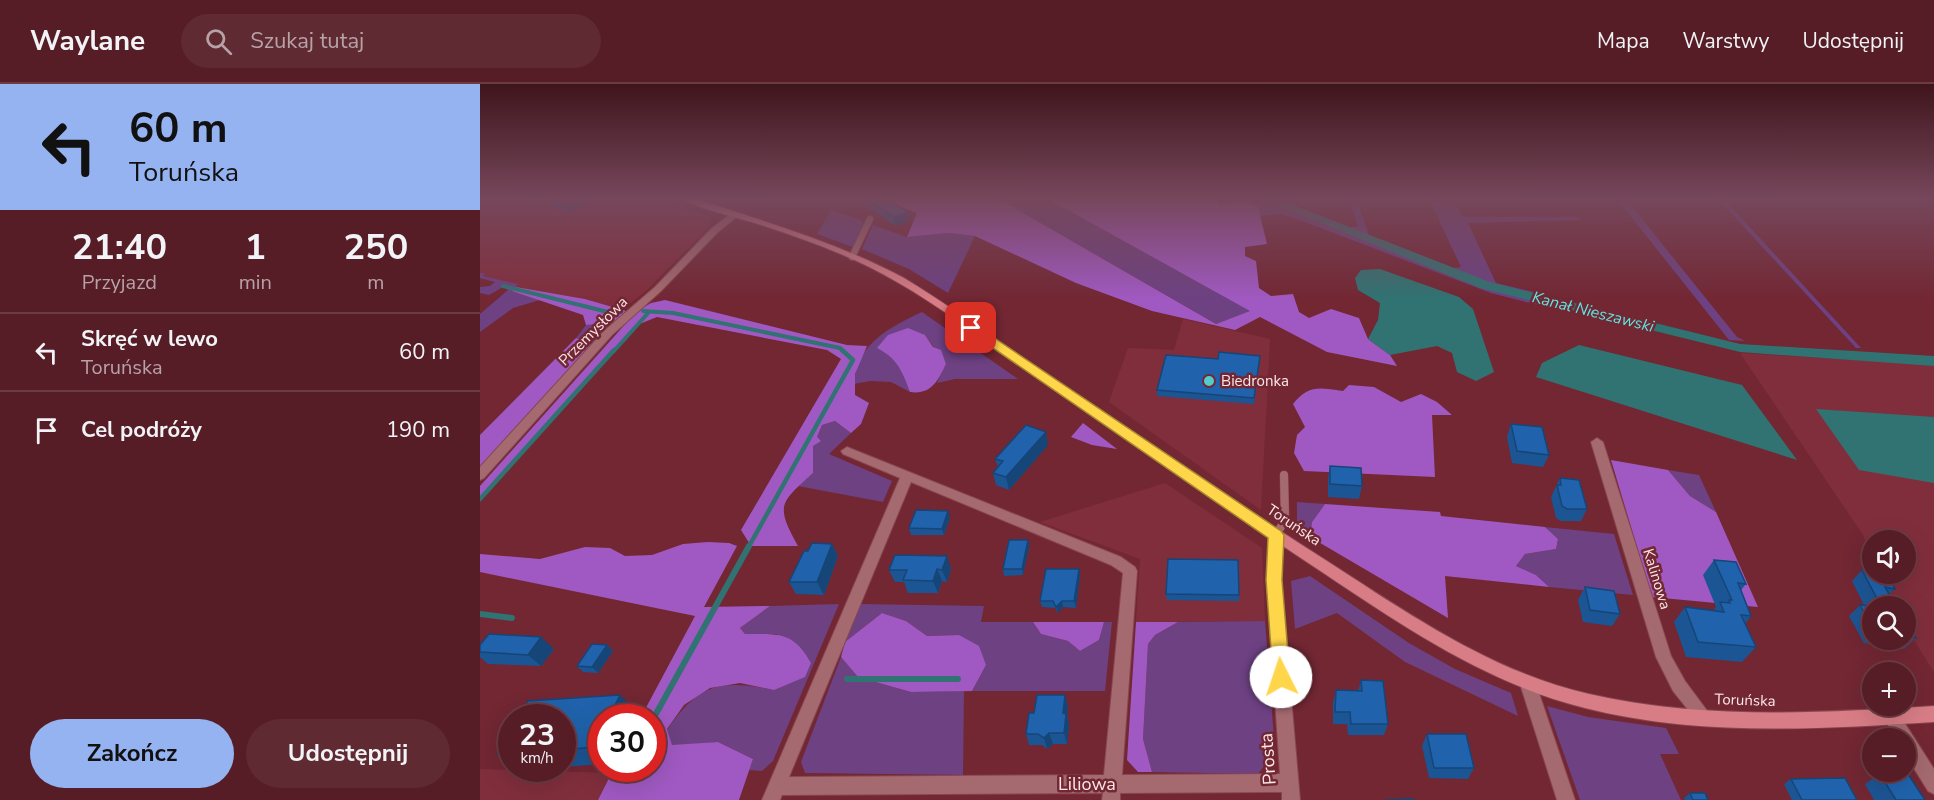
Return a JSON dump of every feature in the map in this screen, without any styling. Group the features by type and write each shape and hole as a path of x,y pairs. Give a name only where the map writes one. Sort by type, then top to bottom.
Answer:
{"main road":[{"name":"Toruńska","path":"782,232 852,258 900,279 1405,620 1469,657 1528,684 1586,701 1633,710 1703,716 1813,719 1891,716"},
{"name":"Toruńska","path":"1916,715 1934,714"}],"street":[{"name":"Przemysłowa","path":"480,475 608,333 658,289 713,232"},
{"name":"Kalinowa","path":"1597,442 1664,657 1679,686 1703,716"},
{"path":"846,451 1116,561 1130,572 1112,792"},
{"path":"774,793 907,477"},
{"name":"Prosta","path":"1276,535 1274,580 1290,791"},
{"path":"1528,684 1566,800"},
{"path":"1891,716 1898,728"},
{"path":"1916,756 1934,785"},
{"name":"Liliowa","path":"774,793 1290,791"}],"lane":[{"path":"852,258 864,232"},
{"path":"1276,535 1285,520 1284,475"}],"shaded area":[{"path":"480,232 704,232 647,290 622,310 585,299 516,287 518,285 482,276 484,273 480,273"},
{"path":"818,232 860,232 853,247 817,234"},
{"path":"870,232 894,232 907,237 948,233 975,236 948,293 909,269 862,249"},
{"path":"909,232 1057,232 1216,324 1250,311 1108,232 1264,232 1267,244 1245,247 1245,256 1256,261 1259,288 1271,296 1293,294 1299,312 1309,318 1331,309 1359,318 1368,339 1390,355 1397,366 1327,352 1260,317 1235,330 1152,311 1076,283 975,236 948,233 907,237"},
{"path":"1057,232 1109,232 1251,311 1216,324"},
{"path":"1332,232 1368,232 1369,236 1454,268 1461,267 1445,232 1472,232 1496,283 1542,294 1538,305 1491,293"},
{"path":"1644,232 1653,232 1737,337 1745,341 1729,340"},
{"path":"1749,232 1755,232 1861,348 1856,348"},
{"path":"480,273 485,273 483,276 518,284 513,291 540,300 513,308 480,332 480,314 508,290 503,287 489,295 480,293 480,287 490,286 495,282 480,278"},
{"path":"516,287 585,299 626,311 615,323 586,325 583,315 512,291"},
{"path":"665,300 847,345 867,346 855,374 855,395 869,403 861,424 851,433 835,421 822,425 817,437 821,441 813,446 813,473 794,491 784,505 786,522 798,546 751,546 741,530 841,359 827,350 657,317 637,325 480,499 480,486 637,311 651,303"},
{"path":"922,312 1018,379 955,379 937,383 946,364 925,335 892,355 904,374 910,392 891,382 870,381 854,384 856,370 868,348 887,331"},
{"path":"1183,319 1270,339 1261,510 1109,402 1128,348 1174,350"},
{"path":"615,323 590,349 589,342 576,338 586,325"},
{"path":"908,328 925,335 933,347 941,350 946,364 937,381 929,389 923,391 910,392 898,366 877,348 888,335"},
{"path":"576,338 589,342 590,349 480,469 480,435"},
{"path":"1740,353 1934,365 1934,672 1916,643 1916,596 1888,596 1882,584 1916,584 1916,530 1862,530 1862,534"},
{"path":"1349,385 1374,387 1401,402 1421,394 1437,402 1452,415 1432,415 1435,477 1304,471 1294,453 1297,435 1305,427 1293,404 1310,390 1343,391"},
{"path":"835,421 851,433 829,454 892,481 883,502 798,486 813,473 813,446 822,425"},
{"path":"1083,423 1117,449 1092,445 1071,437"},
{"path":"1611,460 1668,470 1690,496 1716,512 1758,607 1652,597"},
{"path":"1668,470 1699,475 1716,512 1690,496"},
{"path":"1165,483 1262,548 1265,621 1136,622 1140,559 1040,522"},
{"path":"1297,502 1325,504 1312,522 1310,537 1297,531"},
{"path":"1325,504 1440,512 1441,516 1545,527 1558,539 1556,549 1525,554 1516,566 1536,575 1549,587 1445,576 1448,618 1310,537 1312,522"},
{"path":"1545,527 1614,534 1633,595 1549,587 1536,575 1516,566 1525,554 1556,549 1558,539"},
{"path":"708,542 729,543 737,546 704,607 770,606 740,628 745,634 784,636 798,645 811,663 805,677 774,690 740,683 710,688 684,705 667,729 672,745 718,742 753,759 739,800 598,800 607,782 666,782 666,704 648,704 695,616 480,572 480,554 540,559 585,547 610,548 625,556 652,555 683,544"},
{"path":"1310,576 1409,643 1455,669 1511,693 1518,716 1405,662 1337,613 1295,629 1291,581"},
{"path":"839,604 773,761 762,771 749,770 753,759 718,742 672,746 667,730 690,702 701,694 725,685 774,690 777,634 745,634 740,628 770,606"},
{"path":"861,604 984,606 981,622 1033,622 1041,634 1068,641 1080,651 1099,640 1104,622 1112,622 1105,691 972,691 986,665 959,635 927,636 906,621 882,613 845,642"},
{"path":"882,613 906,621 927,636 959,635 979,646 986,665 972,691 911,692 858,677 841,657 845,642"},
{"path":"1265,621 1275,752 1258,774 1152,772 1143,739 1148,644 1155,635 1178,622"},
{"path":"1033,622 1104,622 1099,640 1080,651 1068,641 1041,634"},
{"path":"1136,622 1178,622 1155,635 1148,644 1143,739 1152,772 1138,772 1127,760"},
{"path":"841,657 858,677 911,692 964,691 963,775 805,773 801,762"},
{"path":"1547,706 1588,717 1666,728 1679,754 1660,754 1681,800 1580,800"},
{"path":"480,769 498,770 498,782 576,782 576,772 588,772 588,782 607,782 598,800 480,800"}],"water":[{"path":"1380,269 1459,297 1473,309 1494,372 1476,381 1457,372 1452,353 1437,346 1390,355 1368,339 1378,320 1380,303 1358,290 1355,278 1361,270"},
{"path":"1579,345 1742,385 1797,460 1536,377 1542,363"},
{"path":"1816,409 1934,417 1934,483 1859,470"}],"building":[{"name":"Biedronka","path":"1219,352 1260,356 1254,398 1157,390 1166,355 1218,359"},
{"path":"1511,424 1542,427 1549,455 1517,451"},
{"path":"1026,425 1046,432 1006,477 993,473 1003,461 995,459"},
{"path":"1330,466 1361,468 1362,486 1330,484"},
{"path":"1560,478 1579,480 1587,509 1567,509 1562,506 1557,485 1561,485"},
{"path":"916,510 948,511 942,529 909,528"},
{"path":"1009,540 1028,540 1022,569 1003,569"},
{"path":"812,543 832,544 817,582 789,582 804,551 808,551"},
{"path":"895,555 947,556 942,570 937,569 933,581 903,580 907,570 889,570"},
{"path":"1168,559 1238,560 1239,595 1166,594"},
{"path":"1714,560 1736,562 1746,584 1738,583 1751,616 1741,615 1756,647 1698,642 1685,607 1724,612 1720,602 1730,603 1729,600 1732,600"},
{"path":"1046,569 1079,569 1074,601 1062,601 1056,607 1053,601 1040,601"},
{"path":"1869,584 1892,584 1895,589 1885,587 1890,596 1876,596"},
{"path":"1585,587 1614,591 1620,614 1590,610"},
{"path":"489,634 541,637 528,655 480,652 480,645"},
{"path":"592,644 607,645 592,667 577,666"},
{"path":"1361,680 1383,681 1388,724 1351,724 1350,712 1335,712 1336,690 1362,691"},
{"path":"620,695 616,704 588,704 588,748 576,749 576,704 526,704 528,701"},
{"path":"1037,695 1065,695 1064,733 1049,733 1044,738 1038,734 1026,734 1029,713 1034,713"},
{"path":"1427,734 1466,734 1474,768 1434,768"},
{"path":"1845,778 1857,800 1802,800 1791,779"},
{"path":"1885,782 1913,782 1925,800 1896,800"},
{"path":"1690,793 1705,793 1708,800 1693,800"}],"waterway":[{"name":"Kanał Nieszawski","path":"1352,232 1485,285 1740,348 1934,361"},
{"path":"503,286 608,312 621,312"},
{"path":"643,311 673,313 842,350"},
{"path":"613,352 649,312"},
{"path":"480,499 614,350"},
{"path":"748,548 853,360 842,350"},
{"path":"661,704 749,546"},
{"path":"480,614 512,618"},
{"path":"847,679 958,679"}],"place":[{"name":"Biedronka","path":"1209,381"}],"route":[{"path":"971,328 1276,535 1274,580 1281,677"}]}
